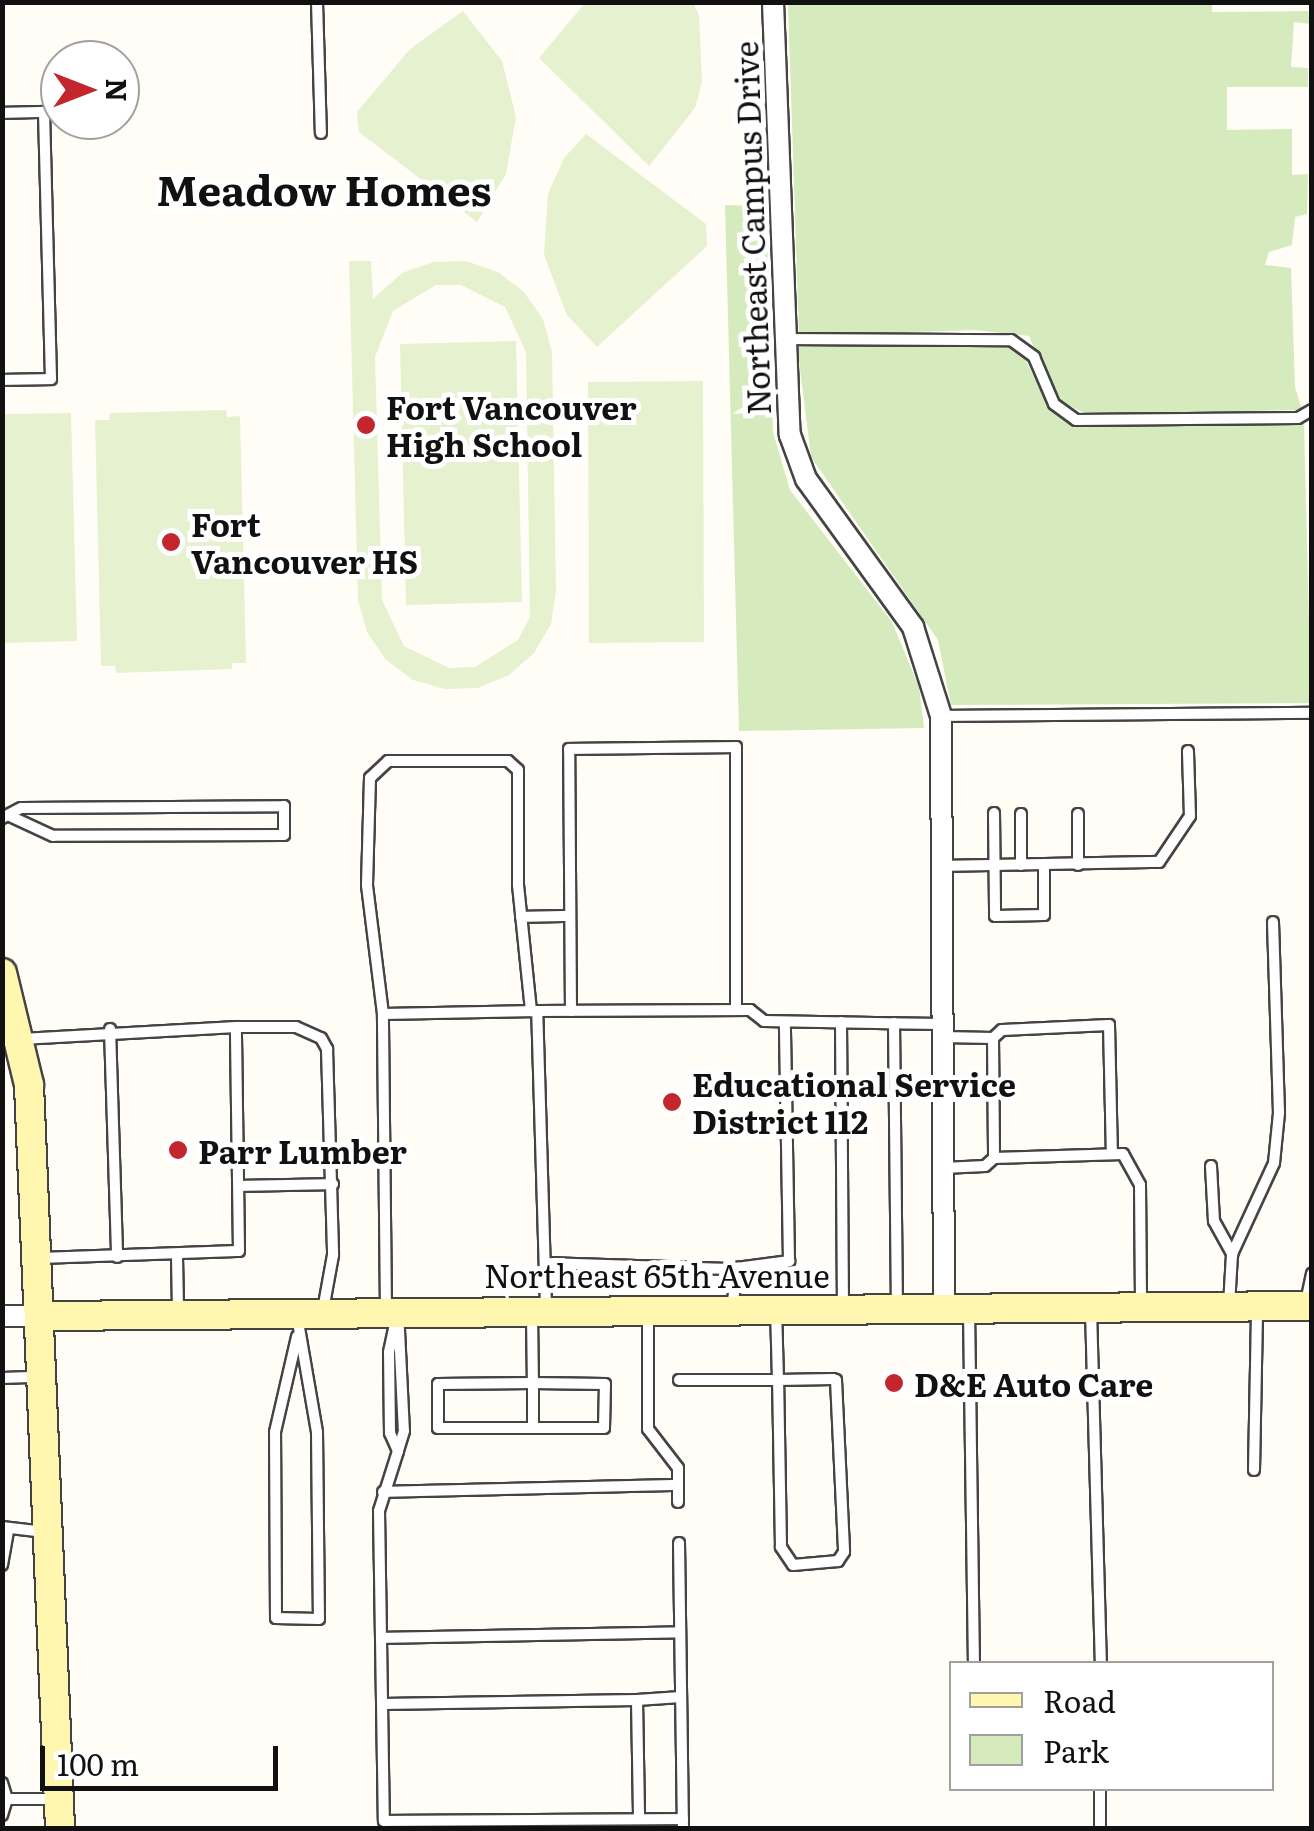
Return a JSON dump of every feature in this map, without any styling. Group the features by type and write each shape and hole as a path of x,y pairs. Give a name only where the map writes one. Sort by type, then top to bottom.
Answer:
{"street":[{"name":"Northeast Campus Drive","path":"773,2 782,339 790,435 806,479 913,627 941,716 944,1168 957,1308"},
{"path":"2,973 14,1026 37,1258 60,1828"},
{"name":"Northeast 65th Avenue","path":"2,1316 178,1311 306,1319 392,1310 1308,1306"}],"lane":[{"path":"317,2 322,133"},
{"path":"2,113 44,112 51,379 2,380"},
{"path":"782,339 1011,340 1034,358 1054,404 1076,420 1298,418 1312,410"},
{"path":"941,716 1312,712"},
{"path":"571,1011 569,749 736,747 736,1010"},
{"path":"942,866 1146,866 1174,848 1190,816 1188,751"},
{"path":"533,1428 533,1383 545,1263 531,969 520,917 518,770 508,761 379,766 370,778 367,885 383,1014 392,1310 390,1433 398,1451 383,1492 384,1821 639,1819 683,1824 679,1543"},
{"path":"284,806 284,835 53,836 6,817 22,808 284,806"},
{"path":"994,813 995,916 1044,915 1044,865"},
{"path":"1021,814 1021,866"},
{"path":"1078,814 1078,865"},
{"path":"520,917 570,916"},
{"path":"1232,1254 1274,1163 1279,1114 1273,922"},
{"path":"383,1014 736,1010 785,1022 894,1023 993,1038"},
{"path":"545,1263 738,1267 789,1260 785,1022"},
{"path":"841,1022 843,1309"},
{"path":"894,1023 897,1308"},
{"path":"994,1158 993,1038 1002,1030 1109,1025 1112,1153"},
{"path":"14,1026 296,1027 321,1038 333,1184 333,1255 306,1319 275,1432 276,1618 319,1619 317,1432 306,1319"},
{"path":"37,1258 226,1256 241,1244 236,1027"},
{"path":"110,1029 117,1257"},
{"path":"944,1168 985,1166 994,1158 1123,1154 1140,1185 1141,1307"},
{"path":"1212,1166 1214,1221 1232,1254 1243,1306 1254,1470"},
{"path":"241,1186 333,1184"},
{"path":"177,1257 178,1311"},
{"path":"731,1309 738,1267"},
{"path":"1308,1306 1312,1274"},
{"path":"957,1308 974,1661"},
{"path":"1091,1308 1100,1661"},
{"path":"648,1309 648,1429 678,1468 678,1502"},
{"path":"679,1380 778,1380 840,1384 844,1552 832,1564 784,1558 778,1380 776,1309"},
{"path":"2,1378 42,1377"},
{"path":"533,1383 604,1384 604,1428 438,1428 438,1384 533,1383"},
{"path":"383,1492 678,1485"},
{"path":"2,1566 5,1529 46,1532"},
{"path":"381,1638 680,1632"},
{"path":"382,1704 681,1698"},
{"path":"637,1700 639,1819"},
{"path":"2,1783 7,1799 2,1815"},
{"path":"1100,1791 1100,1828"},
{"path":"7,1799 58,1799"}],"green space":[{"path":"586,2 693,3 699,15 702,82 695,108 649,166 539,58"},
{"path":"1212,2 1212,12 1308,11 1310,24 1294,22 1291,67 1308,68 1308,87 1227,87 1227,130 1292,129 1292,175 1308,174 1307,214 1295,217 1292,245 1269,252 1265,265 1291,268 1295,387 1302,410 1086,414 1055,398 1029,336 975,330 799,336 788,3"},
{"path":"463,11 502,61 516,117 506,174 477,222 359,132 357,112 410,49"},
{"path":"586,134 706,224 707,246 597,347 567,315 544,255 548,194 564,158"},
{"path":"725,205 766,206 773,432 790,490 892,622 919,687 924,728 739,731"},
{"path":"349,261 371,261 373,299 402,273 433,262 466,261 498,272 524,292 543,319 552,352 556,591 551,624 534,653 509,675 478,688 445,689 413,680 386,660 367,632 358,600","holes":["436,285 461,285 505,307 526,352 530,617 518,640 475,667 449,668 404,646 382,600 375,357 393,311"]},
{"path":"516,341 522,602 406,605 400,344"},
{"path":"992,341 1022,352 1048,406 1075,425 1304,424 1311,703 951,705 938,640 811,457 797,344"},
{"path":"703,381 704,642 589,643 588,382"},
{"name":"Fort Vancouver HS","path":"226,410 227,417 240,416 246,663 232,663 232,669 116,673 115,666 101,666 95,420 109,420 110,413"},
{"path":"71,413 77,641 3,643 3,414"}],"place":[{"name":"Fort Vancouver High School","path":"366,425"},
{"name":"Fort Vancouver HS","path":"171,542"},
{"name":"Educational Service District 112","path":"672,1102"},
{"name":"Parr Lumber","path":"178,1150"},
{"name":"D&E Auto Care","path":"894,1383"}],"district":[{"name":"Meadow Homes","path":"324,188"}]}
